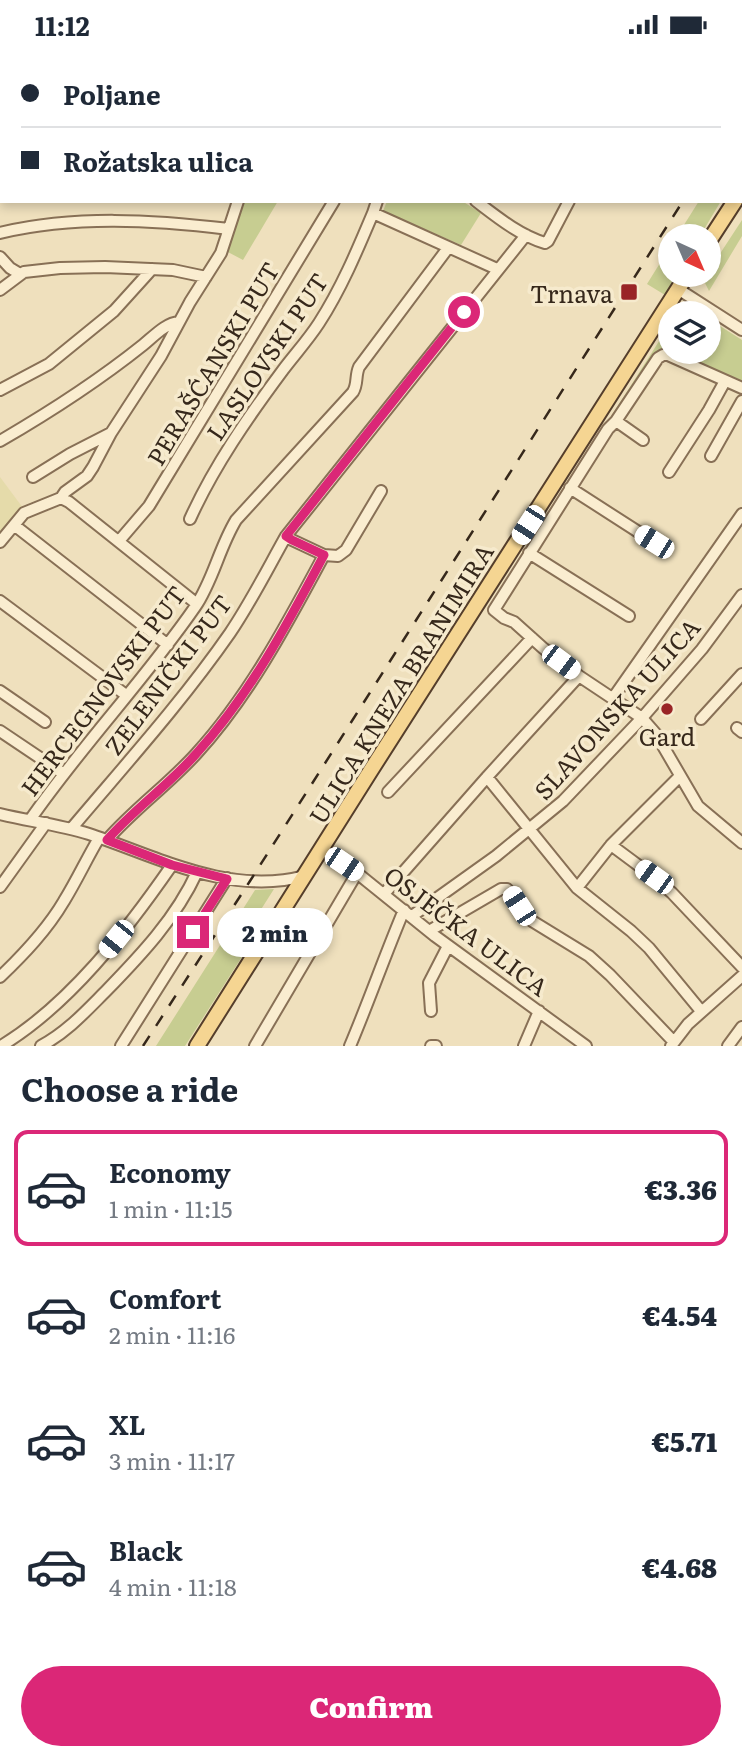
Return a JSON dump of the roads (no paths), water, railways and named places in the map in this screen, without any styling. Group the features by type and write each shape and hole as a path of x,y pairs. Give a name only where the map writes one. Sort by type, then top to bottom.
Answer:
{"main road":[{"path":"720,224 734,203"},
{"name":"ULICA KNEZA BRANIMIRA","path":"197,1046 678,289"}],"street":[{"path":"0,542 28,511 61,498 87,476 221,253 237,203"},
{"name":"PERAŠĆANSKI PUT","path":"119,541 149,506 333,203"},
{"name":"LASLOVSKI PUT","path":"190,519 229,448 282,371 318,325 340,287 376,203"},
{"path":"479,203 526,235 545,243 568,203"},
{"path":"373,213 497,269"},
{"path":"0,233 42,225 100,221 176,223 229,229"},
{"name":"ZELENIČKI PUT","path":"71,829 216,652 235,625 286,536 526,235"},
{"name":"HERCEGNOVSKI PUT","path":"30,820 64,773 168,645 197,604 236,520 354,392 359,367 448,248"},
{"path":"0,257 20,274"},
{"path":"0,290 20,274 60,268 173,269 206,277"},
{"path":"0,390 49,364 114,311 152,269"},
{"path":"678,289 740,325"},
{"path":"0,442 105,374 161,331 179,322"},
{"name":"ULICA KNEZA BRANIMIRA","path":"532,638 514,622 494,610 608,429 656,361 663,355 668,355 725,381"},
{"path":"669,472 725,381 742,388"},
{"path":"711,456 742,401"},
{"path":"616,421 643,440"},
{"path":"33,477 111,433"},
{"path":"570,488 654,542"},
{"path":"286,536 330,557 343,553 381,491"},
{"path":"61,498 197,604"},
{"path":"613,698 742,514"},
{"path":"14,525 168,645"},
{"path":"528,553 629,616"},
{"path":"0,977 30,947 54,916 103,839 191,760 234,707 268,655 324,555"},
{"name":"SLAVONSKA ULICA","path":"408,913 529,831 563,801 642,718 702,649 742,595"},
{"path":"0,601 127,695"},
{"path":"388,792 532,638 579,676 642,718 656,734 698,806 742,843"},
{"path":"701,719 742,674"},
{"path":"384,894 579,676"},
{"path":"0,691 45,722"},
{"path":"0,731 64,773"},
{"path":"577,888 611,845 680,776"},
{"path":"486,777 577,888 649,948 701,1011"},
{"path":"0,814 71,829 172,865 227,879 284,881 305,876"},
{"path":"0,887 46,823"},
{"path":"611,845 672,893 742,967"},
{"name":"OSJEČKA ULICA","path":"322,849 384,894 448,946 586,1046"},
{"path":"1,1046 34,1024 67,995 104,954 172,865"},
{"path":"41,1046 70,1027 141,955 182,901 197,872"},
{"path":"255,1046 356,873"},
{"path":"121,1046 227,879"},
{"path":"429,931 501,889 507,889 532,921 589,956 610,975 672,1044 701,1011 742,976"},
{"path":"350,1046 385,954 408,913"},
{"path":"431,1011 429,983 448,946"},
{"path":"524,1046 539,1011"},
{"path":"728,1046 742,1027"}],"railway":[{"path":"143,1046 682,203"}],"place":[{"name":"Trnava","path":"629,292"},
{"name":"Gard","path":"667,709"}]}
